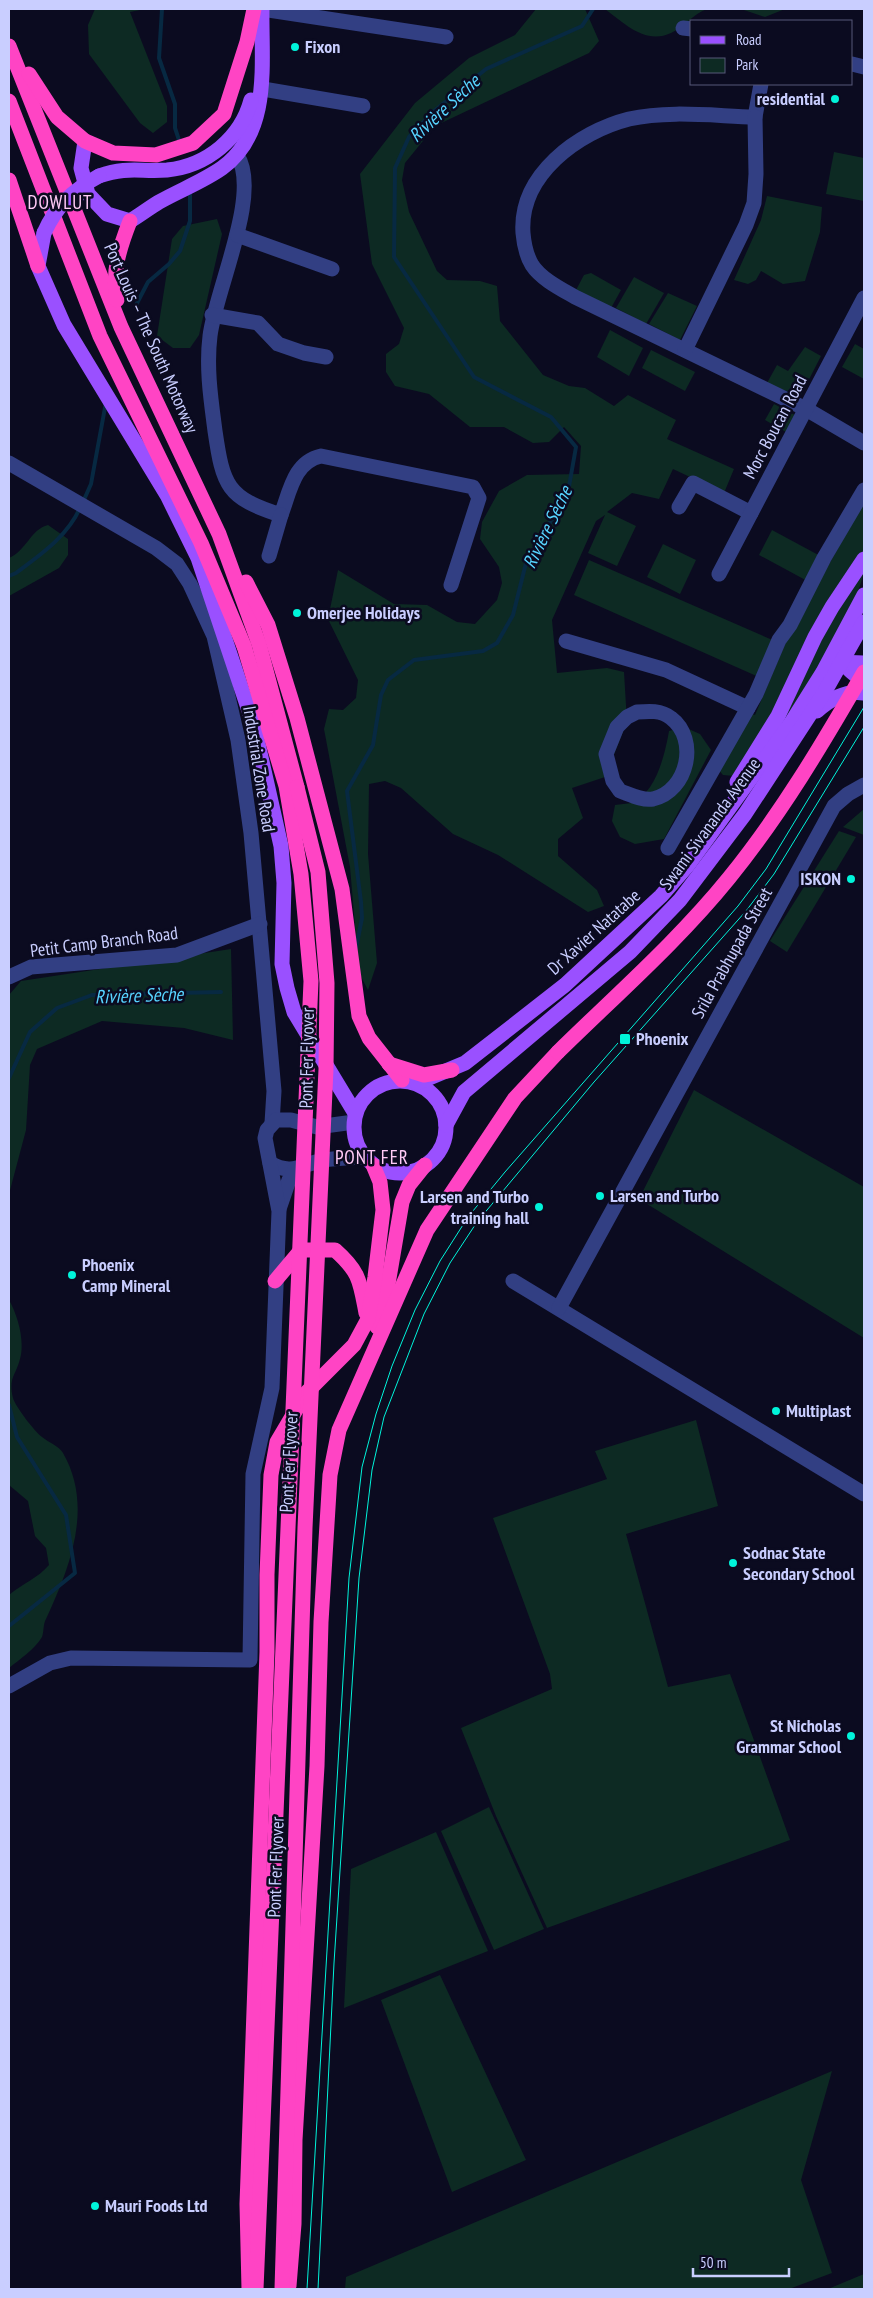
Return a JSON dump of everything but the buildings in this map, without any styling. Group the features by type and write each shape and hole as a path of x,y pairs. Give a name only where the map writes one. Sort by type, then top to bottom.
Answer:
{"highway":[{"path":"9,41 57,117 85,141 113,153 156,155 192,143 224,114 247,42 255,9"},
{"name":"Port Louis – The South Motorway","path":"9,46 121,327 219,534 251,645"},
{"path":"9,101 100,336 251,645"},
{"path":"9,180 38,266"},
{"path":"121,327 114,274 118,252 130,221"},
{"path":"197,485 268,625 297,718 342,889 359,1016 369,1038 402,1080"},
{"path":"167,495 201,543"},
{"name":"Pont Fer Flyover","path":"251,645 286,786 301,874 311,981 256,2289"},
{"name":"Pont Fer Flyover","path":"251,645 318,872 327,983 326,1069 305,1538 282,2289"},
{"path":"288,2289 294,2224 295,2140 330,1475 339,1430 427,1230 515,1098 558,1052 664,948 729,878 802,777 864,672"},
{"path":"389,1064 424,1075 452,1070"},
{"path":"249,2289 247,2204 267,1652 267,1576 271,1475 277,1442 306,1393 354,1345 368,1319 376,1277 383,1210 380,1182 369,1161"},
{"path":"361,1381 387,1290 402,1202 409,1185 425,1165"},
{"path":"275,1281 300,1250 335,1250 348,1262 358,1277 368,1319"}],"main road":[{"path":"255,9 253,93 242,123 229,140 202,161 168,170 132,168 99,176 71,193 51,218 44,233 38,266 64,325 167,495 198,558 254,726 267,778 281,846 284,883 282,964 287,988 294,1012 354,1117 356,1144 369,1161 390,1172 405,1173 432,1160 441,1148 446,1134 446,1125 440,1104 431,1092 417,1083 402,1080 387,1082 372,1088 362,1099 354,1117"},
{"path":"85,141 81,168 88,194 107,214 130,221 159,202 190,188 223,168 237,155 248,136 256,116 263,89 262,9"},
{"path":"688,865 778,716 815,637 832,607 864,559"},
{"name":"Dr Xavier Natatabe","path":"417,1083 465,1063 565,985 662,896 688,865 791,723 823,672 864,595"},
{"name":"Swami Sivananda Avenue","path":"446,1125 464,1092 630,952 680,900 711,862 745,814 805,722 864,622"},
{"path":"843,636 840,646 842,661 855,676 864,681"},
{"path":"823,672 835,662 864,663"},
{"path":"805,722 832,699 843,694 864,693"}],"street":[{"path":"262,9 446,37"},
{"path":"685,350 746,225 754,203 756,174 755,117 761,85"},
{"path":"263,89 363,106"},
{"path":"755,117 666,115 629,119 590,134 554,159 537,180 524,208 522,223 524,248 533,267 555,285 575,297 806,409 864,443"},
{"path":"237,155 243,170 243,211 212,315 208,361 210,397 220,464 234,493 248,503 281,515"},
{"path":"237,235 332,269"},
{"name":"Morc Boucan Road","path":"719,574 864,298"},
{"path":"212,315 258,324 278,344 304,353 326,357"},
{"path":"269,556 281,515 301,466 310,458 321,456 473,487 479,498 450,584"},
{"name":"Industrial Zone Road","path":"9,463 156,548 177,564 190,584 214,636 238,740 251,833 274,1091"},
{"path":"679,506 693,483 751,513"},
{"path":"668,848 748,708 763,680 779,640 790,626 824,558 864,490"},
{"path":"566,640 666,670 748,708"},
{"path":"637,712 657,712 671,718 683,733 687,746 687,760 683,773 677,783 664,794 652,799 636,797 620,790 613,781 606,754 617,726 627,717 637,712"},
{"path":"683,773 706,779"},
{"name":"Srila Prabhupada Street","path":"559,1308 834,806 848,794 864,785"},
{"name":"Petit Camp Branch Road","path":"9,977 32,967 177,955 260,924"},
{"path":"274,1091 280,1107 289,1120"},
{"path":"9,1686 50,1663 71,1658 250,1660 253,1474 272,1388 279,1211 265,1138 272,1123 274,1091"},
{"path":"272,1123 283,1119 317,1127 354,1117"},
{"path":"270,1163 282,1170 295,1169 325,1160 369,1161"},
{"path":"279,1211 289,1180 295,1169"},
{"path":"513,1281 864,1494"}],"green space":[{"path":"95,9 145,9 130,12 167,106 167,122 153,133 140,123 89,54 88,25"},
{"path":"536,9 585,9 599,41 589,53 435,126 405,163 402,180 409,212 437,271 447,280 480,281 497,286 500,321 543,375 569,386 585,388 614,406 628,395 676,420 667,439 734,469 724,493 673,469 659,499 632,493 607,512 636,526 617,566 588,553 605,515 596,521 552,620 557,673 607,668 624,672 627,722 605,777 572,788 583,818 558,839 558,856 597,890 604,906 588,912 498,855 453,834 401,788 385,781 369,784 368,854 377,963 368,990 359,973 350,867 324,729 329,709 343,710 356,698 358,680 328,619 338,570 394,604 427,605 457,622 475,624 497,600 502,583 499,567 480,539 482,522 499,491 527,475 579,474 581,446 564,427 549,442 533,443 504,427 470,427 429,394 395,386 386,372 386,354 399,344 404,328 372,264 360,174 415,103 469,58 515,35"},
{"path":"605,9 707,9 671,33 652,36 635,31"},
{"path":"741,9 785,9 765,17"},
{"path":"834,152 864,158 864,201 826,194"},
{"path":"767,196 822,207 820,232 805,281 783,284 761,271 756,280 748,284 734,280 761,220"},
{"path":"217,219 222,234 199,335 190,348 173,348 157,336 172,239 183,226"},
{"path":"591,273 621,290 611,308 576,290 584,275"},
{"path":"634,277 664,293 646,324 616,308"},
{"path":"668,293 697,306 680,340 649,324"},
{"path":"610,330 643,348 629,376 597,357"},
{"path":"855,344 864,349 864,379 842,367"},
{"path":"805,347 821,356 800,397 767,383 777,365 788,371"},
{"path":"651,350 695,372 685,391 642,368"},
{"path":"774,404 795,415 786,432 765,420"},
{"path":"863,504 864,551 769,720 734,776 723,775 716,767 746,711 755,715 788,637"},
{"path":"48,525 68,539 68,555 59,568 9,596 9,558 15,555 37,531"},
{"path":"772,530 824,558 811,583 759,555"},
{"path":"663,544 696,560 680,594 647,577"},
{"path":"589,560 777,642 761,678 574,595"},
{"path":"864,566 854,602 843,624 780,727 806,660"},
{"path":"684,727 700,734 711,750 664,839 635,844 620,837 612,821 615,805 631,803 647,791 662,762 669,731"},
{"path":"864,809 864,835 843,827"},
{"path":"839,831 856,837 787,952 770,941"},
{"path":"231,949 233,1040 184,1028 102,1021 37,1049 30,1065 26,1130 9,1194 9,995 21,981"},
{"path":"694,1090 864,1187 864,1338 639,1199"},
{"path":"9,1300 18,1321 22,1344 20,1359 11,1386 13,1398 21,1413 35,1430 63,1453 72,1474 77,1494 78,1516 70,1558 45,1621 42,1637 31,1650 9,1668 9,1595 40,1574 49,1565 46,1548 35,1536 28,1501 9,1485"},
{"path":"696,1420 718,1506 626,1534 668,1687 730,1674 790,1840 547,1928 496,1816 461,1728 552,1689 550,1674 493,1518 607,1479 595,1451"},
{"path":"489,1807 544,1929 494,1950 441,1831"},
{"path":"436,1832 488,1951 344,2008 351,1869"},
{"path":"440,1975 526,2160 452,2192 381,2000"},
{"path":"832,2071 801,2180 832,2273 789,2289 345,2289 346,2277"},
{"path":"864,2274 864,2289 828,2289"}],"waterway":[{"path":"162,9 159,58 175,104 175,128 180,143"},
{"name":"Rivière Sèche","path":"356,948 362,918 347,791 373,745 381,695 388,680 414,660 483,651 497,643 513,615 526,563 568,492 576,447 551,417 474,377 394,257 395,168 409,137 434,111 486,69 582,26 593,9"},
{"path":"135,307 148,282 169,264 180,251 190,221 190,191"},
{"name":"Industrial Zone Road","path":"83,502 91,484 106,402"},
{"name":"Industrial Zone Road","path":"9,576 16,573 52,545 68,528 80,508"},
{"name":"Rivière Sèche","path":"9,1078 30,1032 57,1008 92,995 221,992"},
{"name":"Rivière Sèche","path":"9,1405 17,1437 66,1515 75,1573 9,1626"}],"tram line":[{"path":"307,2289 349,1578 362,1467 376,1414 392,1366 415,1310 440,1261 468,1217 505,1172 738,906 766,869 864,707"},
{"path":"318,2289 334,1963 359,1578 372,1470 384,1417 424,1314 450,1263 477,1222 594,1082 746,911 774,874 864,727"}],"place":[{"name":"Fixon","path":"295,47"},
{"name":"residential","path":"835,99"},
{"name":"Omerjee Holidays","path":"297,613"},
{"name":"ISKON","path":"851,879"},
{"name":"Phoenix","path":"625,1039"},
{"name":"Larsen and Turbo","path":"600,1196"},
{"name":"Larsen and Turbo training hall","path":"539,1207"},
{"name":"Phoenix Camp Mineral","path":"72,1275"},
{"name":"Multiplast","path":"776,1411"},
{"name":"Sodnac State Secondary School","path":"733,1563"},
{"name":"St Nicholas Grammar School","path":"851,1736"},
{"name":"Mauri Foods Ltd","path":"95,2206"}],"district":[{"name":"DOWLUT","path":"60,202"},
{"name":"PONT FER","path":"372,1157"}]}
